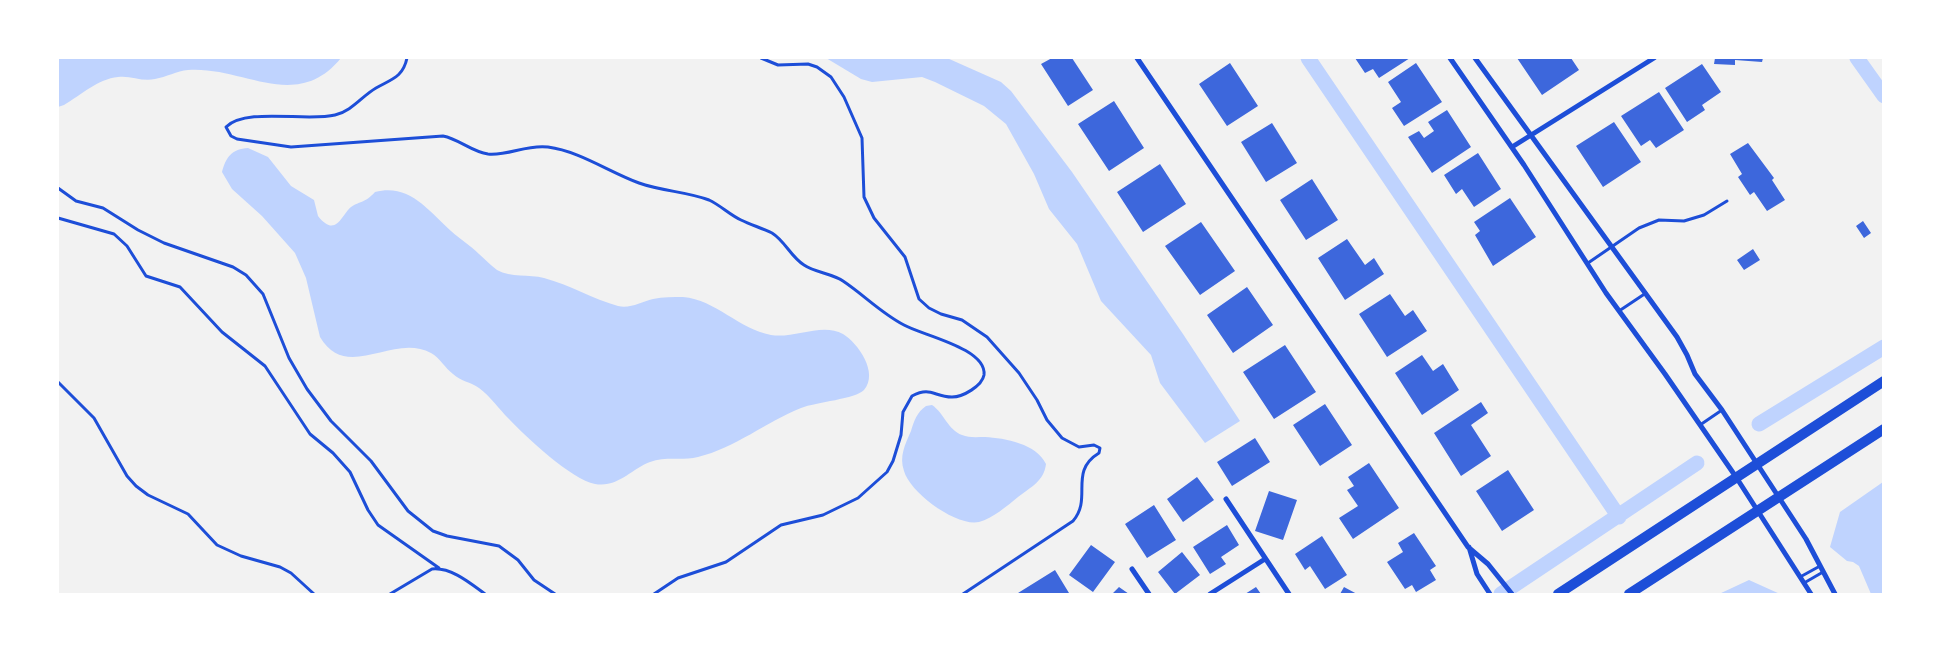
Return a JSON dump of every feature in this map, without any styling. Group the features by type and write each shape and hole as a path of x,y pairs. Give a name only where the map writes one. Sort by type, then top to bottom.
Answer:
{"main road":[{"path":"1558,594 1884,381"},
{"path":"1629,594 1884,429"}],"street":[{"path":"1137,58 1468,547 1488,564 1512,594"},
{"path":"1450,58 1512,147 1619,311 1736,477 1811,594"},
{"path":"1475,58 1610,248 1646,292 1688,354 1694,374 1722,410 1778,496 1835,594"},
{"path":"1512,147 1654,58"},
{"path":"1226,499 1289,594"},
{"path":"1468,547 1477,574 1489,593"},
{"path":"1210,594 1266,558"},
{"path":"1132,569 1149,594"}],"lane":[{"path":"407,58 400,75 371,91 341,113 322,117 245,118 229,124 226,128 227,132 236,139 291,147 443,136 456,138 487,154 548,146 568,152 641,184 709,200 741,220 774,234 804,265 842,281 871,304 907,327 954,344 976,359 984,371 983,378 978,385 960,396 950,397 929,391 912,396 903,412 901,435 887,472 858,498 823,515 781,525 726,562 678,578 654,594"},
{"path":"761,58 778,65 808,64 831,77 844,97 862,138 864,197 874,218 905,258 919,298 935,311 962,320 987,337 1019,373 1037,400 1047,420 1062,438 1079,447 1085,448 1094,445 1100,448 1099,453 1085,465 1082,478 1082,509 1073,521 963,594"},
{"path":"58,188 76,201 103,208 138,230 164,243 233,267 256,283 272,312 296,374 331,421 358,447 408,511 433,531 447,536 499,546 518,560 534,580 555,594"},
{"path":"1588,263 1639,228 1659,220 1691,219 1704,214 1727,200"},
{"path":"58,218 114,234 127,246 146,276 180,288 222,332 265,366 310,434 333,453 350,472 368,510 378,524 439,568 463,579 485,594"},
{"path":"1619,311 1646,292"},
{"path":"58,382 94,418 127,476 136,486 148,495 188,514 216,545 241,556 280,567 291,573 314,594"},
{"path":"1700,425 1722,410"},
{"path":"1800,577 1820,566"},
{"path":"390,594 432,569 439,568"},
{"path":"1804,584 1823,572"}],"water":[{"path":"58,58 341,58 324,74 306,83 288,85 209,71 188,70 150,80 127,77 111,78 58,107"},
{"path":"826,58 947,58 1001,82 1011,91 1072,172 1240,421 1205,443 1160,383 1151,355 1101,301 1077,244 1049,209 1034,174 1006,124 984,106 922,77 872,82 861,79"},
{"path":"248,148 268,157 291,186 314,200 318,216 324,223 329,225 338,223 351,207 375,192 398,191 417,200 426,207 451,231 492,266 502,272 544,278 622,307 660,298 683,297 695,299 706,303 748,327 771,335 780,336 817,330 835,331 843,334 855,344 865,359 869,375 868,383 860,393 801,408 712,453 692,458 656,460 611,483 595,484 585,481 574,475 537,446 516,427 483,391 456,376 431,353 416,348 401,348 357,357 343,356 331,350 320,337 306,278 295,253 262,216 232,189 222,172 225,162 234,152"},
{"path":"932,405 957,433 970,437 985,437 1020,443 1035,451 1046,464 1043,475 1005,508 989,518 979,522 970,522 947,514 915,489 908,480 902,460 902,455 916,417 926,406"},
{"path":"1883,482 1883,594 1871,594 1859,566 1847,561 1830,547 1840,512"},
{"path":"1749,580 1780,594 1719,594"}],"building":[{"path":"1052,58 1072,58 1093,90 1068,106 1041,64"},
{"path":"1355,58 1410,58 1379,78 1373,69 1365,73"},
{"path":"1517,58 1571,58 1579,70 1542,95"},
{"path":"1715,58 1763,58 1762,62 1735,60 1735,65 1714,64"},
{"path":"1230,63 1258,106 1227,126 1199,84"},
{"path":"1416,63 1442,102 1404,126 1392,108 1401,102 1388,82"},
{"path":"1702,64 1721,92 1702,105 1705,110 1687,122 1665,88"},
{"path":"1659,92 1684,130 1656,148 1650,140 1641,146 1621,116"},
{"path":"1114,101 1144,148 1109,171 1078,124"},
{"path":"1447,110 1471,147 1432,173 1408,137 1419,131 1424,138 1434,131 1428,122"},
{"path":"1614,122 1641,162 1603,187 1576,146"},
{"path":"1272,123 1297,163 1266,182 1241,142"},
{"path":"1748,143 1774,178 1772,180 1785,200 1767,211 1754,192 1750,195 1738,177 1742,174 1730,154"},
{"path":"1478,153 1501,189 1474,207 1462,189 1456,194 1444,175"},
{"path":"1160,164 1186,204 1143,232 1117,192"},
{"path":"1312,179 1338,220 1306,240 1280,200"},
{"path":"1510,198 1536,237 1493,266 1475,235 1480,231 1474,222"},
{"path":"1863,221 1871,233 1864,238 1856,226"},
{"path":"1201,222 1235,271 1200,295 1165,246"},
{"path":"1347,239 1365,265 1374,258 1384,274 1345,300 1318,258"},
{"path":"1753,249 1760,260 1744,270 1737,260"},
{"path":"1247,287 1273,325 1233,353 1207,315"},
{"path":"1390,294 1405,316 1413,310 1427,331 1387,357 1359,314"},
{"path":"1285,345 1316,392 1274,419 1243,372"},
{"path":"1422,355 1433,371 1443,364 1459,390 1422,415 1395,373"},
{"path":"1481,402 1488,413 1471,425 1491,456 1461,476 1434,433"},
{"path":"1325,404 1352,445 1320,466 1293,425"},
{"path":"1255,438 1270,462 1232,486 1217,462"},
{"path":"1369,463 1399,508 1353,539 1339,518 1358,506 1347,490 1354,486 1348,477"},
{"path":"1508,470 1534,510 1502,531 1476,491"},
{"path":"1197,477 1214,500 1183,522 1167,499"},
{"path":"1269,491 1297,500 1283,540 1255,531"},
{"path":"1154,505 1176,540 1147,558 1125,524"},
{"path":"1227,525 1239,545 1221,557 1226,564 1210,574 1193,547"},
{"path":"1414,533 1436,566 1430,570 1436,580 1416,592 1412,585 1405,589 1387,562 1403,552 1398,543"},
{"path":"1322,536 1347,575 1325,589 1310,566 1305,570 1295,554"},
{"path":"1091,545 1115,562 1093,592 1069,575"},
{"path":"1182,552 1200,575 1175,594 1158,572"},
{"path":"1055,570 1069,593 1018,593"},
{"path":"1119,587 1129,594 1112,594"},
{"path":"1256,587 1261,594 1245,594"},
{"path":"1344,587 1357,594 1340,594"}],"waterway":[{"path":"1308,58 1619,517"},
{"path":"1857,58 1884,96"},
{"path":"1759,424 1884,347"},
{"path":"1501,594 1697,463"}]}
